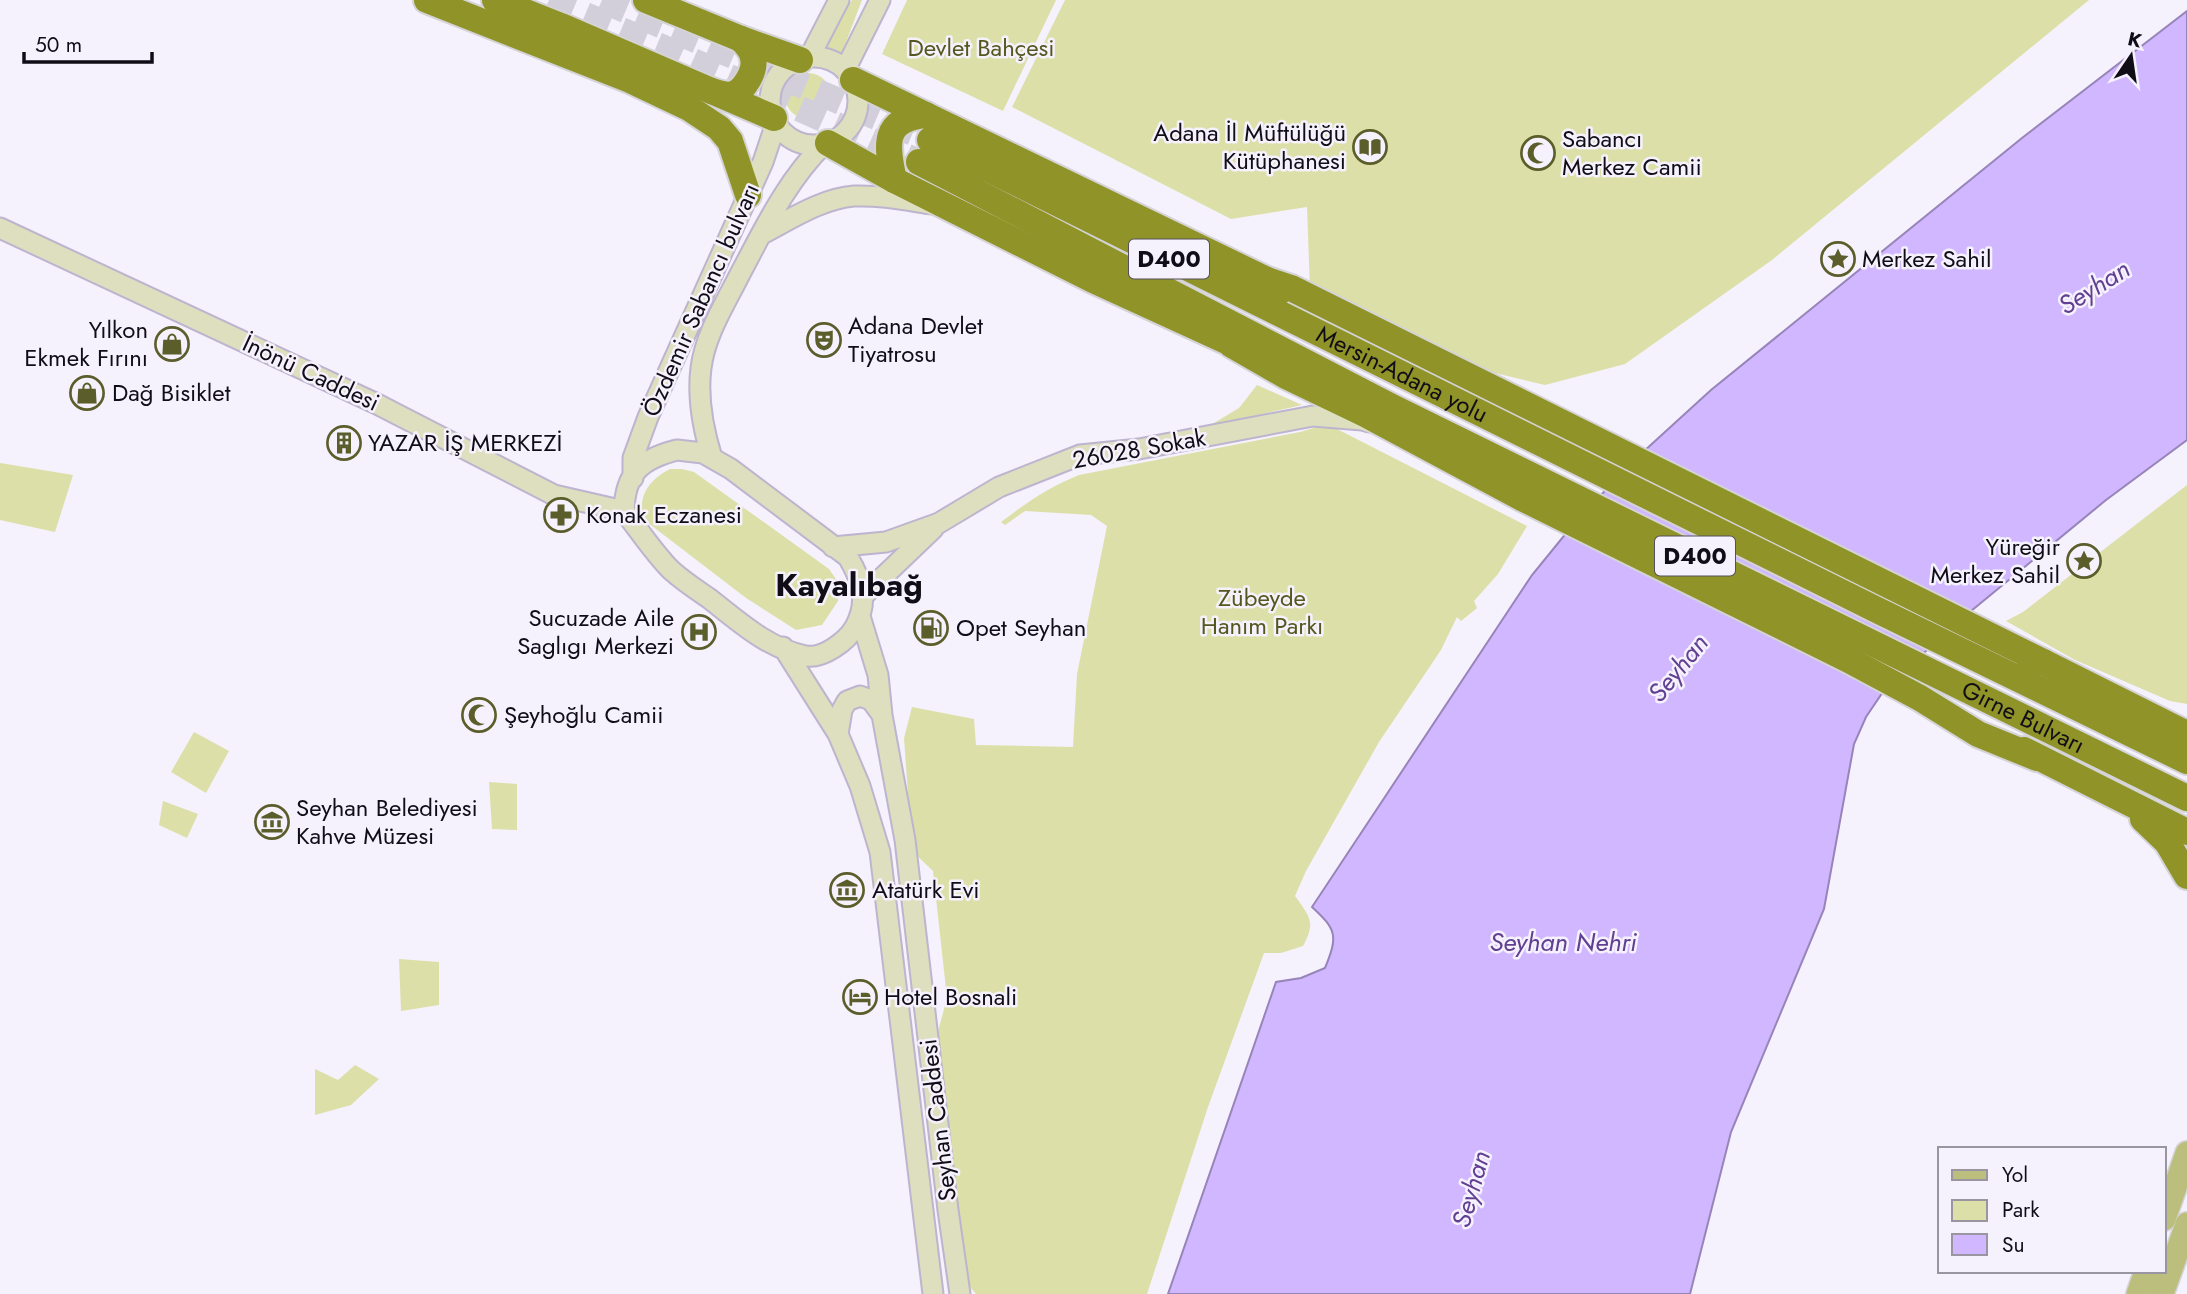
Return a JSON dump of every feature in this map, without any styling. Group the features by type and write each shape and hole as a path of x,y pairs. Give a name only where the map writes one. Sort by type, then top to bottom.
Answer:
{"highway":[{"path":"427,0 630,80 689,108 719,128 730,141 748,195"},
{"path":"495,0 561,26 775,121"},
{"path":"646,0 741,39 804,59"},
{"path":"550,48 652,80 727,95 735,93 749,79 754,59 750,48 741,39"},
{"path":"849,75 925,139 1140,221 1267,280 1291,288 2187,734"},
{"path":"894,180 887,153 899,122 907,117 925,139"},
{"name":"Mersin-Adana yolu","path":"925,139 1875,609"},
{"name":"Mersin-Adana yolu","path":"925,139 1526,486 1860,636"},
{"path":"826,144 1093,280 1232,345 1291,367 1356,398 1392,407"},
{"path":"1267,280 1281,293 1375,349 1408,378"},
{"path":"1232,345 1286,376 1415,442 1526,486 1920,698 1978,734 2037,758 2187,832"},
{"path":"1875,609 1899,607 1969,639 2043,662"},
{"name":"Girne Bulvarı","path":"1875,609 2187,761"},
{"path":"1860,636 1872,654 2037,758"},
{"name":"Girne Bulvarı","path":"1860,636 2187,798"},
{"path":"2132,705 2187,726"},
{"path":"2122,798 2166,842 2187,876"}],"main road":[{"path":"804,59 839,0"},
{"path":"849,75 880,0"},
{"path":"822,58 849,75 858,98 855,117 845,133 826,144 806,144 789,137 775,121 772,89 783,71 804,59 822,58"},
{"name":"Özdemir Sabancı bulvarı","path":"624,512 625,493 632,478 633,458 648,417 763,162 775,121"},
{"name":"Özdemir Sabancı bulvarı","path":"712,458 702,428 701,367 714,324 762,233 795,178 826,144"},
{"path":"762,233 807,210 850,196 878,196 946,206"},
{"name":"İnönü Caddesi","path":"0,228 377,404 554,495 624,512"},
{"name":"26028 Sokak","path":"833,547 886,542 939,523 999,487 1080,455 1139,449 1313,416 1362,420 1415,442"},
{"path":"624,512 670,569 761,639 808,657 830,651 853,630 860,616 863,596 860,578 848,557 731,469 703,453 677,450 655,456 638,469 632,478"},
{"path":"863,596 939,523"},
{"name":"Seyhan Caddesi","path":"860,616 878,675 882,715 905,840 960,1294"},
{"path":"783,647 838,734 860,786 880,852 933,1294"},
{"path":"838,734 842,710 847,701 860,696 871,700 882,715"},
{"path":"2166,1213 2187,1153"},
{"path":"2162,1294 2187,1224"},
{"path":"2138,1294 2145,1273"}],"green space":[{"path":"852,0 862,0 840,58 819,46"},
{"name":"Devlet Bahçesi","path":"907,0 1056,0 1003,111 882,54"},
{"path":"1065,0 2089,0 1772,260 1625,364 1545,385 1462,365 1310,290 1307,207 1231,219 1012,107"},
{"path":"808,73 817,74 824,80 830,87 830,105 824,112 817,118 808,119 799,118 792,112 786,105 785,96 786,87 792,80 799,74"},
{"path":"1257,385 1302,405 1209,426 1239,408"},
{"name":"Zübeyde Hanım Parkı","path":"1317,427 1337,429 1527,526 1498,574 1474,601 1477,608 1461,621 1457,617 1441,650 1379,742 1306,871 1295,896 1310,920 1303,946 1281,953 1264,953 1208,1107 1147,1294 976,1294 964,1280 937,1035 947,998 933,871 912,851 904,738 912,707 974,719 976,745 1073,747 1077,674 1107,526 1091,515 1025,511 1005,525 1001,522 1038,496 1079,475"},
{"path":"0,463 73,475 55,532 0,520"},
{"path":"670,469 694,472 829,569 840,585 838,601 822,625 796,630 746,598 643,519 642,503 647,489 656,478"},
{"path":"2187,485 2187,704 2170,701 2075,660 2006,621 2023,612"},
{"path":"194,732 229,751 206,793 171,772"},
{"path":"489,782 517,784 517,830 492,829"},
{"path":"163,801 198,814 187,838 159,825"},
{"path":"399,959 439,962 439,1005 401,1011"},
{"path":"355,1065 379,1079 351,1105 315,1115 315,1069 338,1080"}],"water":[{"name":"Seyhan Nehri","path":"2187,11 2187,440 2106,500 1965,616 1887,686 1866,717 1854,744 1824,909 1731,1132 1690,1294 1168,1294 1276,982 1301,978 1325,968 1332,948 1333,934 1331,928 1312,907 1532,575 1572,526 1631,463 1711,390 2022,138"}],"tunnel":[{"path":"549,0 664,48 919,162"},
{"path":"602,0 930,140"}],"place":[{"name":"Adana İl Müftülüğü Kütüphanesi","path":"1370,147"},
{"name":"Sabancı Merkez Camii","path":"1538,153"},
{"name":"Merkez Sahil","path":"1838,259"},
{"name":"Adana Devlet Tiyatrosu","path":"824,340"},
{"name":"Yılkon Ekmek Fırını","path":"172,344"},
{"name":"Dağ Bisiklet","path":"87,393"},
{"name":"YAZAR İŞ MERKEZİ","path":"344,443"},
{"name":"Konak Eczanesi","path":"561,515"},
{"name":"Yüreğir Merkez Sahil","path":"2084,561"},
{"name":"Opet Seyhan","path":"931,628"},
{"name":"Sucuzade Aile Saglıgı Merkezi","path":"699,632"},
{"name":"Şeyhoğlu Camii","path":"479,715"},
{"name":"Seyhan Belediyesi Kahve Müzesi","path":"272,822"},
{"name":"Atatürk Evi","path":"847,890"},
{"name":"Hotel Bosnali","path":"860,997"}],"district":[{"name":"Kayalıbağ","path":"849,585"}],"water label":[{"name":"Seyhan","path":"2094,287"},
{"name":"Seyhan","path":"1678,668"},
{"name":"Seyhan","path":"1471,1189"}]}
